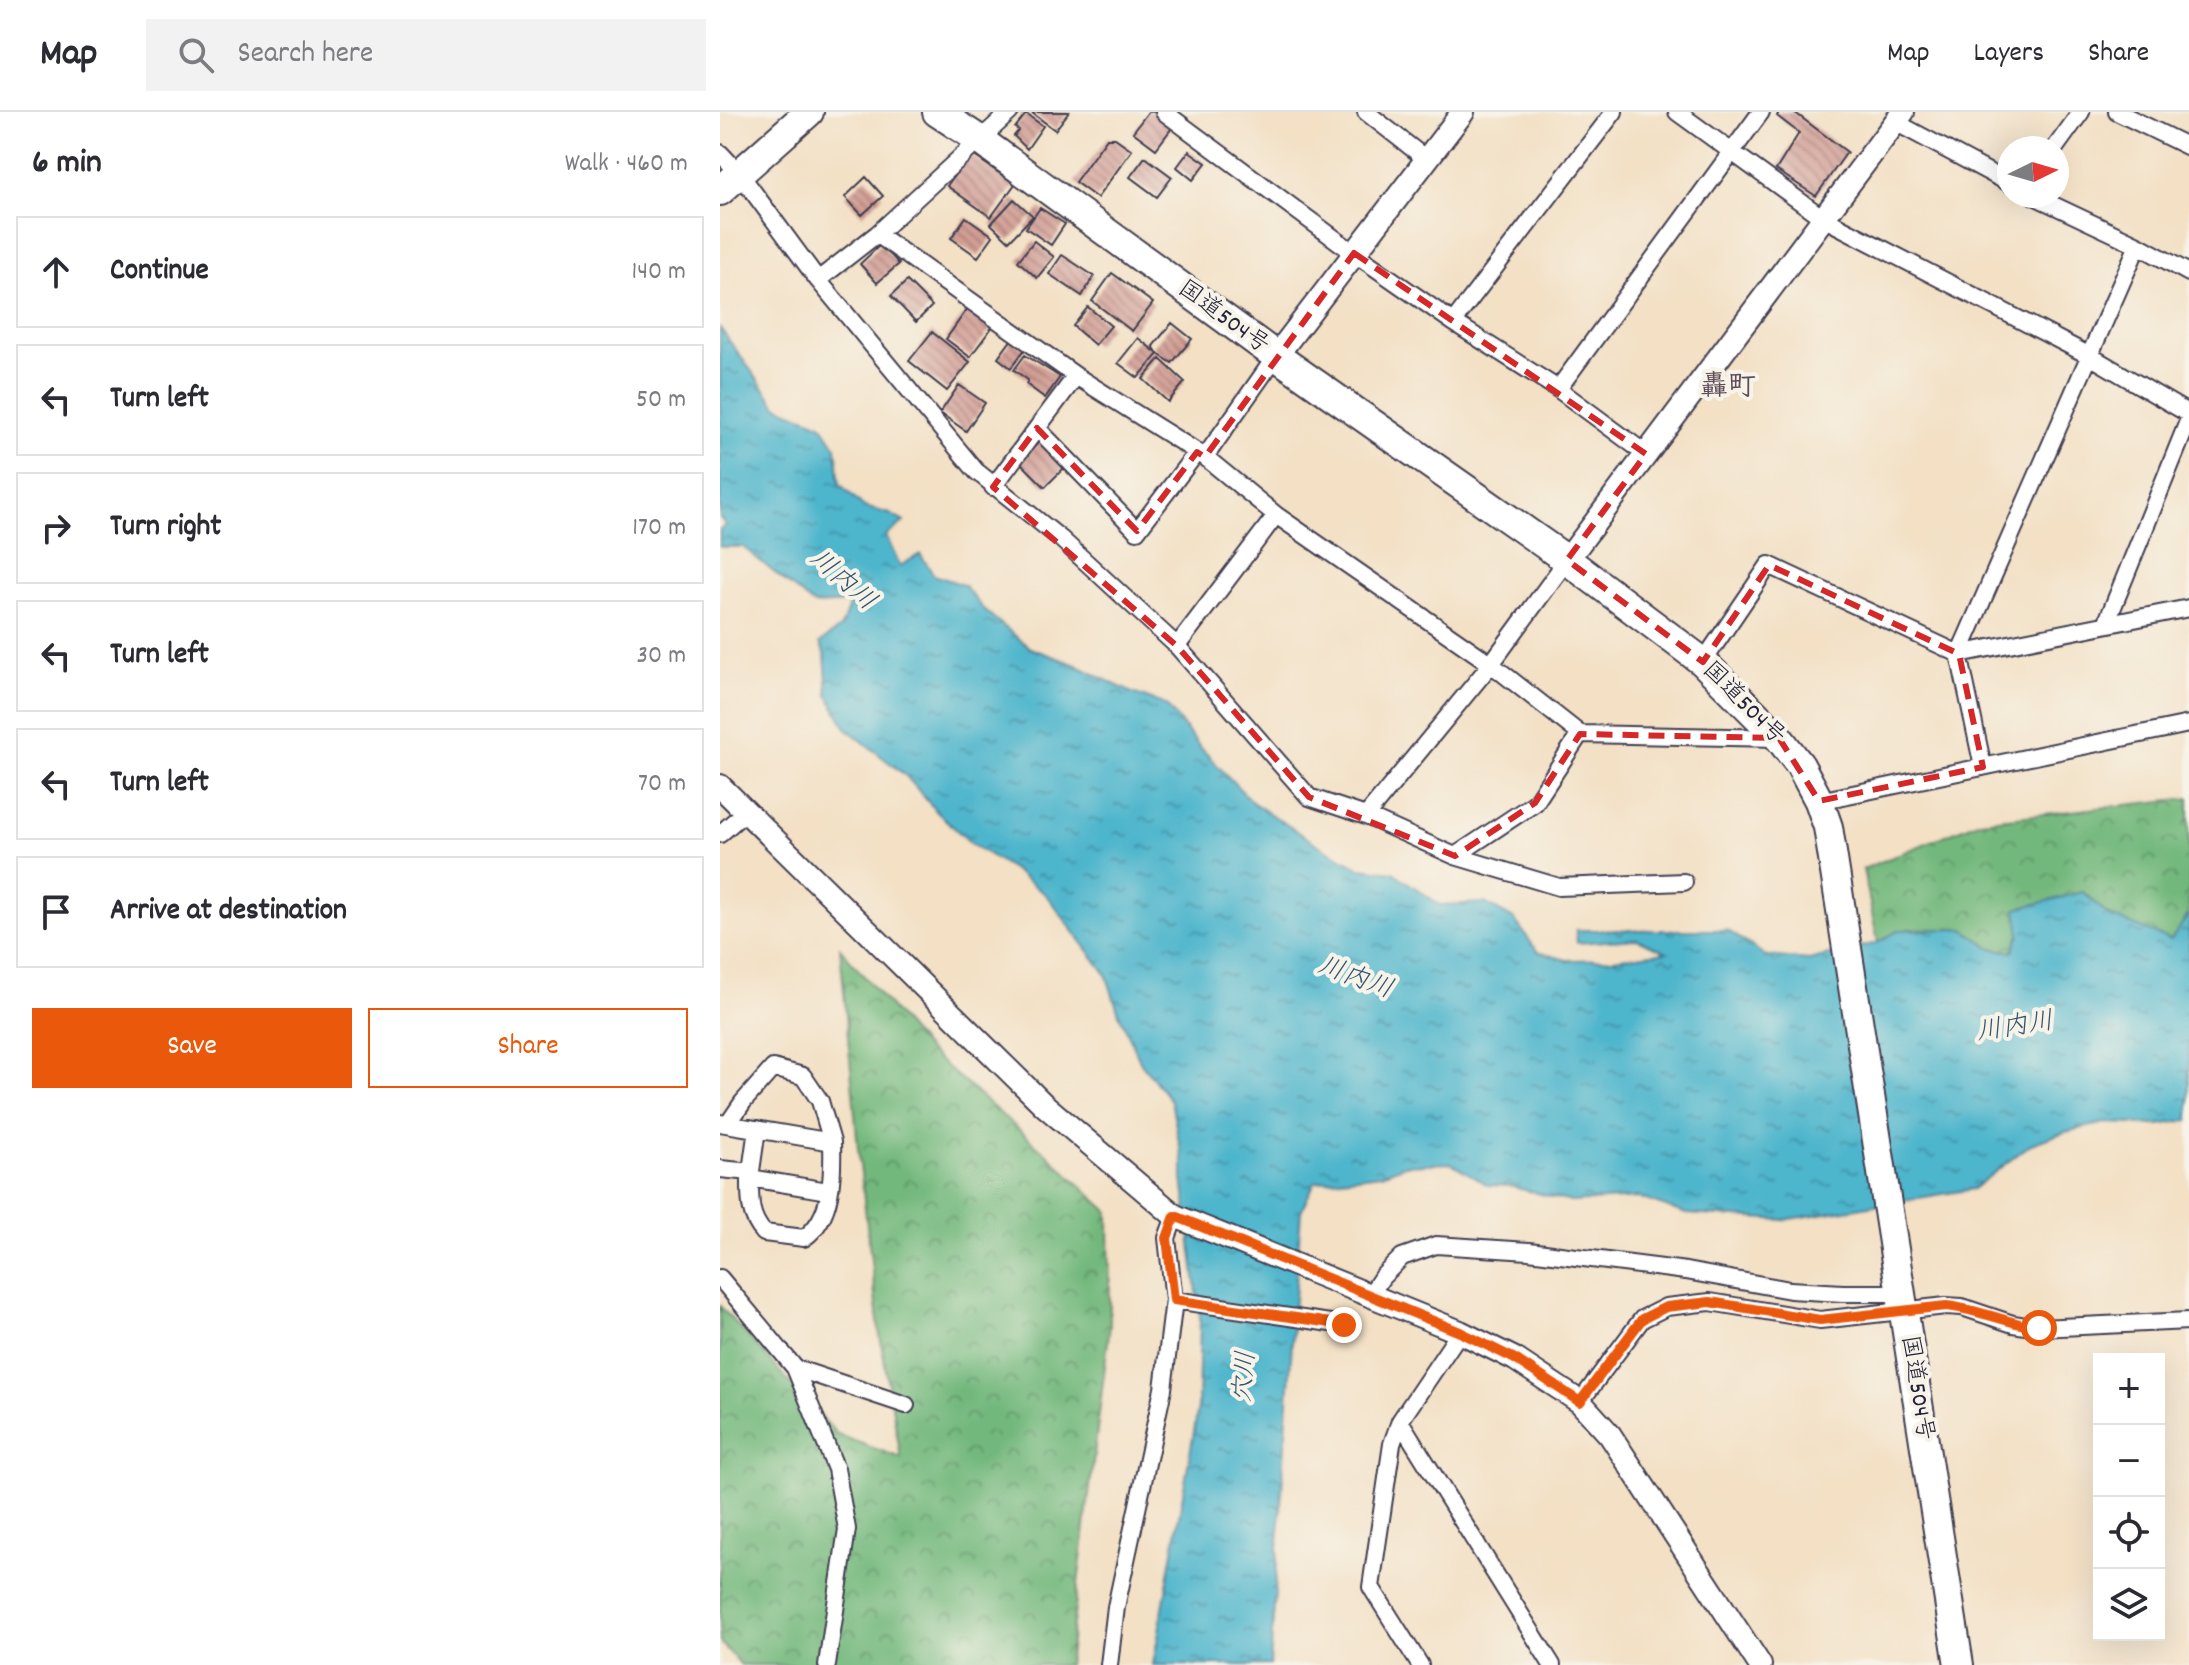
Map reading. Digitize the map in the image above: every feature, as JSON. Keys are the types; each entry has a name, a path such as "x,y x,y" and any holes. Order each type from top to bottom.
{"highway":[{"path":"729,183 809,112"},
{"name":"国道504号","path":"937,112 1567,560 1703,662 1779,738 1800,765 1819,801 1828,827 1959,1665"}],"street":[{"path":"818,280 877,234 1010,112"},
{"path":"1164,112 1354,253 1453,322 1558,389 1646,454"},
{"path":"1366,112 1426,159"},
{"path":"1037,428 1137,531 1201,455 1463,112"},
{"path":"1453,322 1614,112"},
{"path":"1677,112 1823,218 2090,356 2189,416 2106,624"},
{"path":"1558,389 1761,112"},
{"path":"2064,136 2081,112"},
{"path":"2117,112 2189,147"},
{"path":"1366,816 1491,664 1899,117 1997,176"},
{"path":"720,153 729,183 818,280 976,471 1061,539 1177,646 1309,797 1366,816 1455,856 1559,887 1684,882"},
{"path":"2059,208 2189,273"},
{"path":"877,234 1076,376 1201,455 1276,515 1491,664 1580,734 1779,738"},
{"path":"1983,767 1959,654 2138,245"},
{"path":"993,487 1076,376"},
{"path":"1177,646 1276,515"},
{"path":"1703,662 1769,565 1959,654 2189,608"},
{"path":"1819,801 2189,724"},
{"path":"1455,856 1535,803 1580,734"},
{"path":"720,786 1043,1104 1175,1216 1460,1332 1515,1359 1580,1402 1610,1435 1760,1665"},
{"path":"720,834 746,811"},
{"path":"724,1123 773,1068 803,1076 820,1101 832,1142 832,1167 824,1217 817,1229 804,1238 764,1233 757,1224 750,1207 750,1175 757,1129"},
{"path":"724,1123 832,1142"},
{"path":"720,1169 828,1191"},
{"path":"1109,1665 1116,1607 1181,1301 1167,1238 1175,1216"},
{"path":"1370,1295 1382,1277 1402,1257 1436,1245 1529,1251 1686,1271 1790,1290 1843,1293 1900,1291 2013,1324 2039,1328 2189,1321"},
{"path":"720,1278 795,1368 836,1469 847,1529 827,1665"},
{"path":"1580,1402 1642,1319 1666,1307 1710,1302 1820,1320 1900,1291"},
{"path":"1181,1301 1344,1325"},
{"path":"1420,1665 1371,1587 1392,1444 1400,1421 1460,1332"},
{"path":"795,1368 906,1405"},
{"path":"1400,1421 1552,1665"}],"highlighted area":[{"path":"1354,253 1646,454 1567,560 1703,662 1769,565 1959,654 1983,767 1819,801 1779,738 1580,734 1535,803 1455,856 1309,797 1177,646 993,487 1037,428 1137,531 1197,452 1205,457"}],"green space":[{"path":"2189,798 2189,914 2171,941 2108,915 2083,892 2053,902 2020,935 2013,952 1990,948 1964,929 1899,930 1878,943 1863,869 1980,821"},
{"path":"840,948 926,1049 1109,1212 1110,1325 1068,1665 741,1665 720,1642 720,1306 838,1435 901,1458 879,1330 858,1148"}],"water":[{"path":"720,328 777,406 821,424 836,447 840,484 864,507 890,514 904,522 886,536 900,566 920,554 934,575 964,585 984,610 1030,648 1166,705 1200,747 1252,802 1323,848 1360,868 1393,872 1440,905 1485,903 1514,919 1538,952 1567,960 1613,959 1667,952 1637,939 1577,943 1576,930 1727,930 1766,956 1809,960 1877,943 1899,930 1964,929 1990,948 2013,952 2020,935 2016,909 2083,892 2108,915 2171,940 2189,914 2189,1120 2159,1125 2105,1123 2065,1132 2031,1144 1973,1189 1784,1220 1686,1214 1640,1198 1571,1202 1509,1186 1488,1185 1451,1163 1405,1165 1382,1174 1315,1182 1301,1211 1270,1665 1153,1665 1198,1408 1200,1317 1183,1162 1171,1101 1141,1063 1119,1014 1106,974 1046,895 973,845 937,812 906,776 846,728 828,695 825,655 820,643 841,627 850,603 814,605 743,547 720,547 720,529 726,526 720,518"}],"building":[{"path":"1031,112 1069,112 1055,130"},
{"path":"1148,112 1157,112 1174,125 1156,149 1133,132"},
{"path":"1779,112 1794,112 1847,152 1816,196 1776,170 1799,133 1777,116"},
{"path":"1026,114 1043,126 1027,149 1014,136 1019,130 1015,128"},
{"path":"1107,138 1115,138 1132,150 1097,198 1075,182"},
{"path":"1189,151 1206,163 1193,180 1177,167"},
{"path":"970,153 1015,184 991,217 947,186"},
{"path":"1145,157 1172,177 1157,197 1130,177"},
{"path":"866,177 883,196 862,215 845,197"},
{"path":"1014,199 1033,216 1009,241 991,224"},
{"path":"1040,208 1065,224 1051,245 1026,228"},
{"path":"966,217 993,236 978,257 951,238"},
{"path":"1034,241 1054,257 1037,278 1018,261"},
{"path":"881,244 899,264 877,283 860,264"},
{"path":"1062,255 1094,276 1082,296 1049,274"},
{"path":"1112,273 1153,303 1132,331 1092,301"},
{"path":"907,281 932,306 916,322 891,296"},
{"path":"1088,307 1111,326 1095,345 1073,326"},
{"path":"968,308 993,326 970,357 946,339"},
{"path":"1172,323 1192,339 1172,363 1158,354 1153,346"},
{"path":"932,332 970,362 947,391 909,361"},
{"path":"1138,338 1158,354 1138,378 1118,363"},
{"path":"1012,339 1025,349 1011,368 998,358"},
{"path":"1025,355 1060,377 1045,398 1014,370"},
{"path":"1160,359 1185,382 1168,402 1143,379"},
{"path":"959,385 985,403 966,431 940,413"},
{"path":"1039,442 1065,467 1045,487 1020,462"}],"district":[{"name":"轟町","path":"1728,389"}],"route":[{"path":"1344,1325 1174,1300 1167,1238 1175,1216 1460,1332 1515,1359 1580,1402 1642,1319 1666,1307 1710,1302 1820,1320 1946,1306 1962,1307 2013,1324 2039,1328"}],"water label":[{"name":"川内川","path":"842,581"},
{"name":"川内川","path":"1355,979"},
{"name":"川内川","path":"2015,1028"},
{"name":"穴川","path":"1246,1377"}]}
